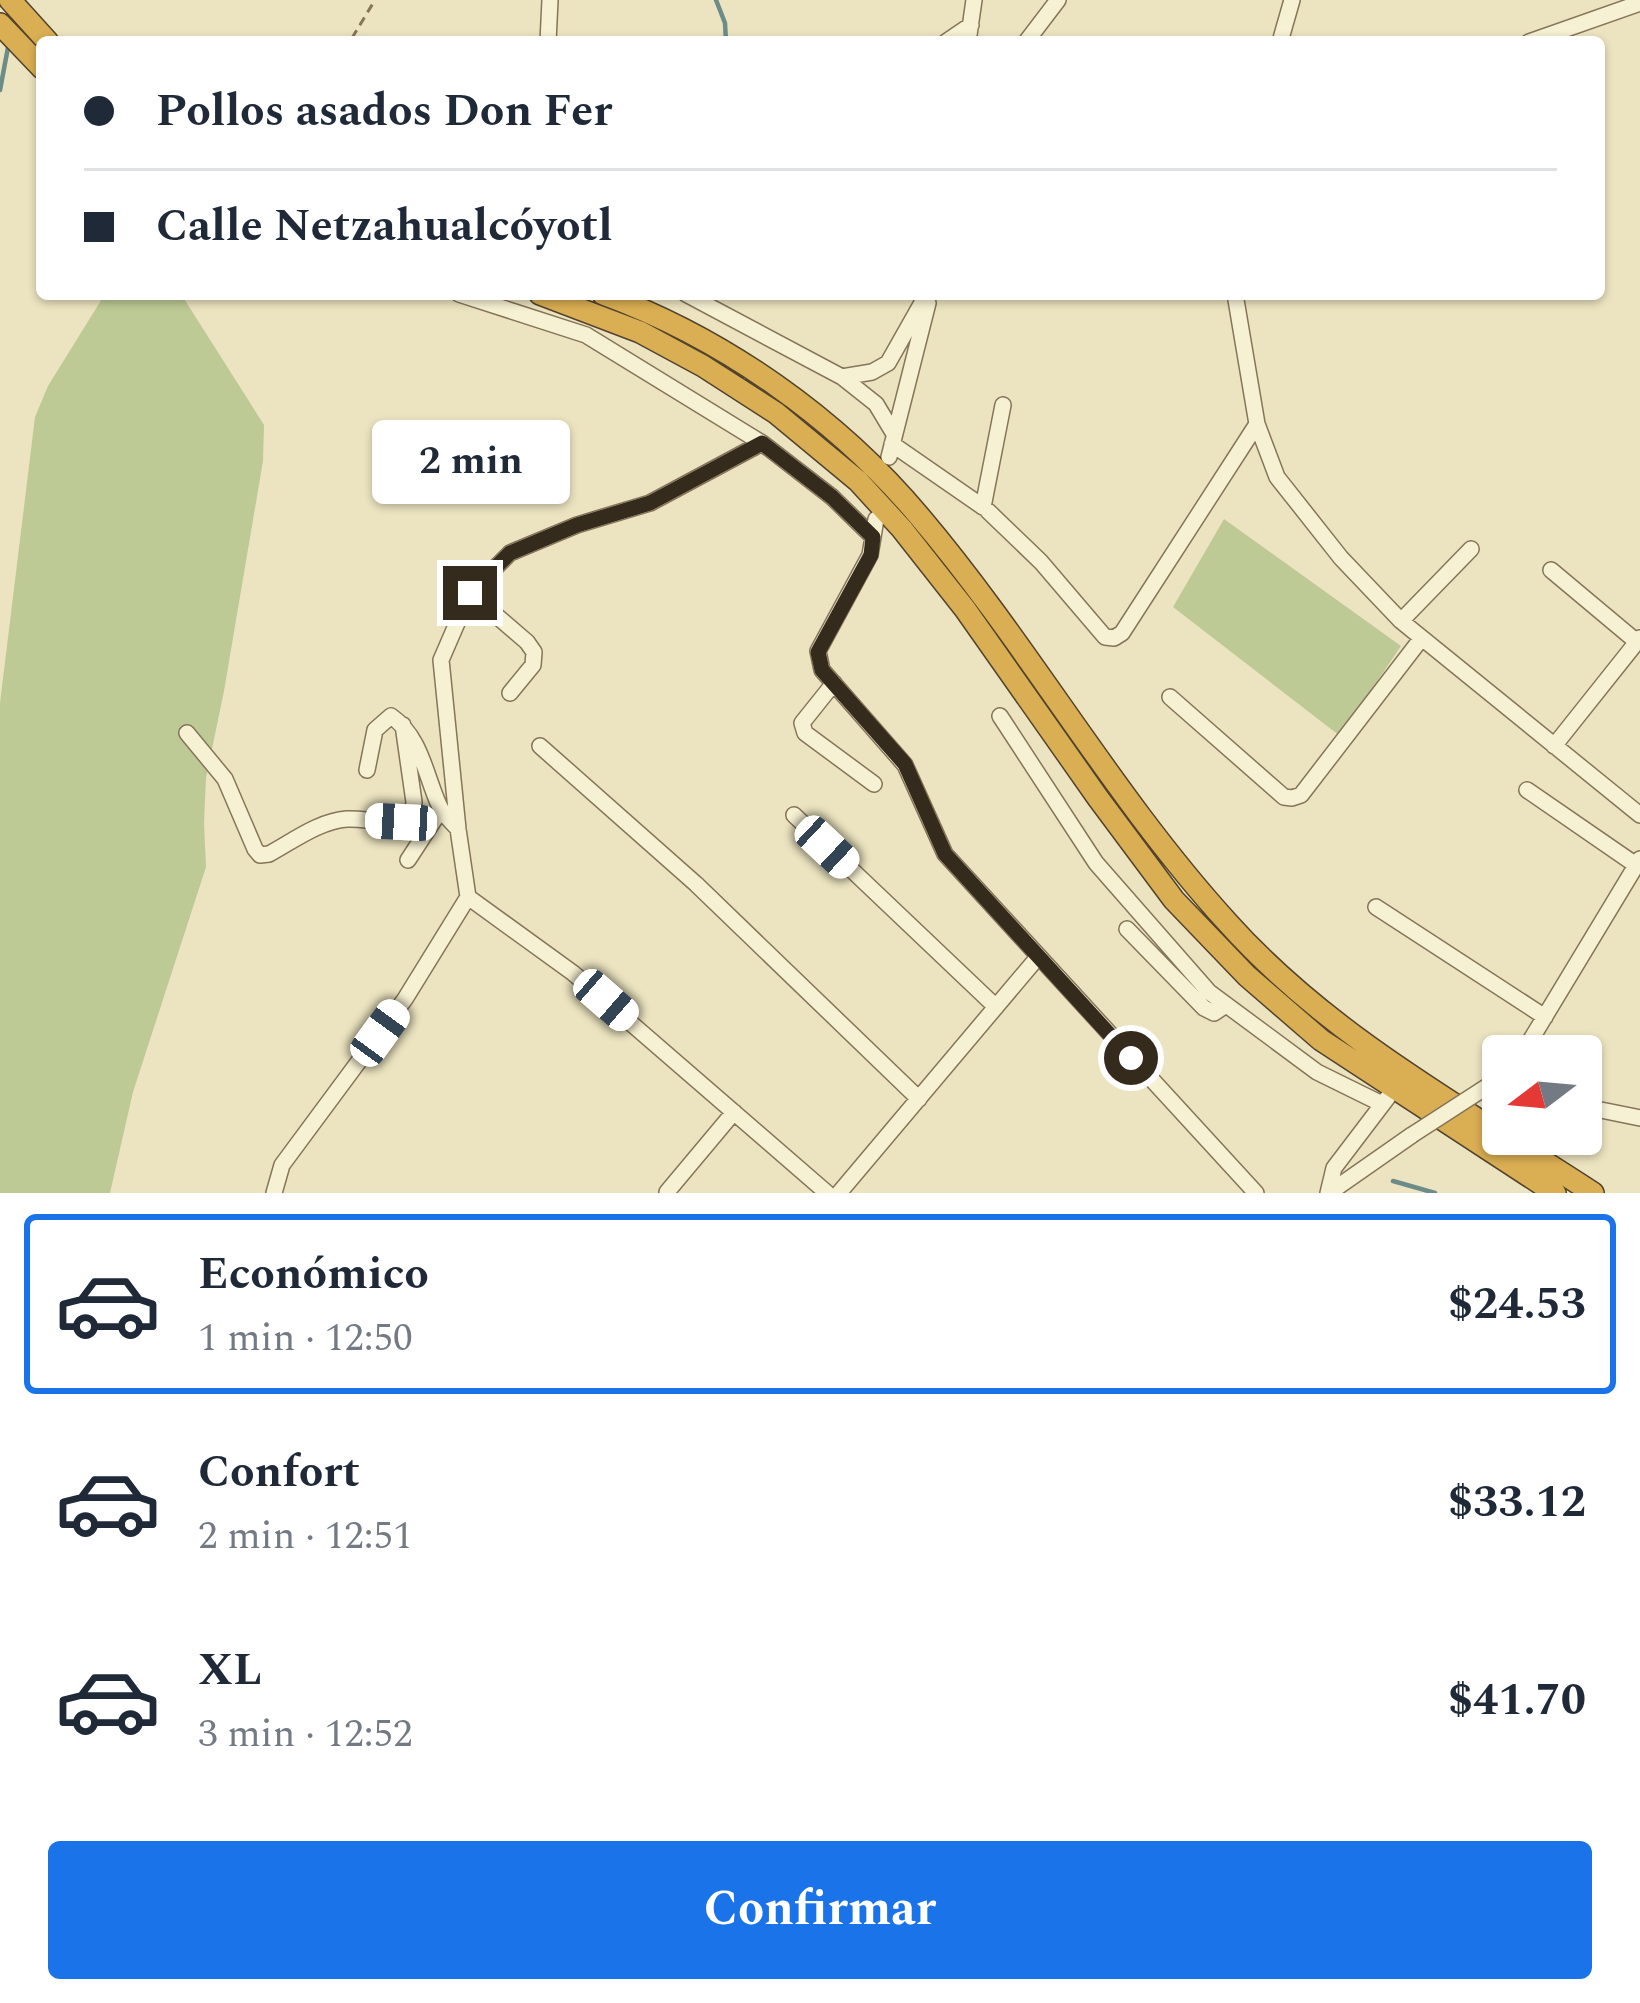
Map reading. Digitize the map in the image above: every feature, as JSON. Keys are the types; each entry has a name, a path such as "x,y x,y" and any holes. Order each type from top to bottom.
{"highway":[{"path":"10,0 43,36"},
{"path":"0,24 36,62"},
{"path":"557,300 640,332 703,366 776,413 858,481 965,609 1174,900 1247,976 1388,1097 1555,1193"},
{"path":"647,301 794,398 872,465 920,516 1169,856 1231,927 1287,981 1367,1045 1594,1193"}],"street":[{"path":"548,36 550,0"},
{"path":"969,33 974,0"},
{"path":"1031,36 1058,0"},
{"path":"1282,36 1292,0"},
{"path":"1545,36 1633,3"},
{"path":"478,300 586,335 762,443 832,497 873,537"},
{"path":"697,300 842,377 876,404 891,445 983,507 1003,406"},
{"path":"842,377 872,372 888,363 925,300"},
{"path":"891,445 927,300"},
{"path":"1236,300 1257,424 1277,477 1341,558 1420,639 1640,814"},
{"path":"988,511 1041,562 1105,637 1114,638 1123,633 1257,424"},
{"path":"274,1193 282,1165 405,999 469,897 441,660 470,593 510,553 577,525 650,503 762,443"},
{"path":"876,519 871,555 818,652 822,670 905,764 945,854 1256,1193"},
{"path":"1401,621 1471,549"},
{"path":"1551,570 1638,640 1554,746"},
{"path":"470,593 534,652 533,664 510,693"},
{"path":"1170,697 1284,797 1292,798 1301,794 1420,639"},
{"path":"834,683 802,724 805,733 874,784"},
{"path":"367,770 375,730 391,716 403,724 424,760 440,811 458,829"},
{"path":"1000,716 1096,863 1209,992 1317,1072 1388,1097 1334,1168 1328,1193"},
{"path":"187,733 225,779 260,855 326,823 346,819 401,822 412,815 403,724"},
{"path":"540,746 696,884 919,1099"},
{"path":"1527,790 1638,862 1534,1035"},
{"path":"408,860 440,811"},
{"path":"794,815 996,1007"},
{"path":"1625,884 1640,895"},
{"path":"469,897 573,973 826,1193"},
{"path":"1376,907 1545,1017"},
{"path":"1127,928 1204,1008 1214,1013 1226,1005"},
{"path":"839,1193 1038,957"},
{"path":"1328,1193 1482,1090"},
{"path":"1602,1110 1640,1118"},
{"path":"667,1192 734,1112"}],"path":[{"path":"353,36 375,0"}],"green space":[{"path":"101,300 185,300 264,425 263,461 206,778 206,867 133,1092 110,1193 0,1193 0,703 35,417 48,386"},
{"path":"1224,519 1401,646 1340,736 1173,607"}],"waterway":[{"path":"716,0 726,36"},
{"path":"0,90 9,42"},
{"path":"1393,1181 1435,1193"}],"route":[{"path":"470,593 510,553 577,525 650,503 762,443 832,497 873,537 871,555 818,652 822,670 905,764 945,854 1131,1058"}]}
